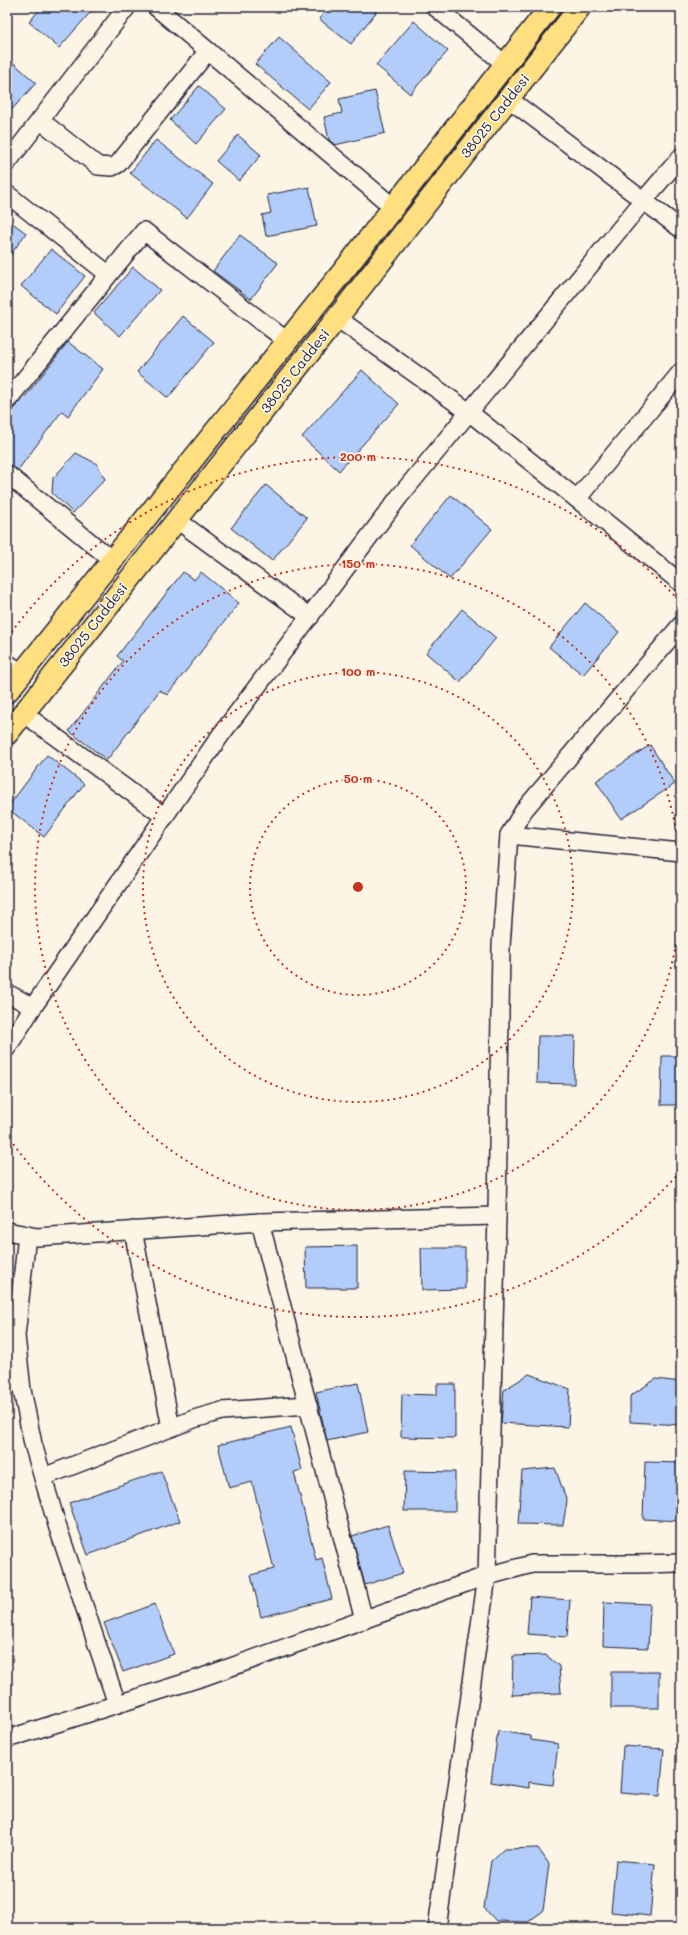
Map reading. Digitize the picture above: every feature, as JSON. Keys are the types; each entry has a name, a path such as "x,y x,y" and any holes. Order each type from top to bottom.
{"main road":[{"name":"38025 Caddesi","path":"7,692 14,668 112,560 287,341 550,7"},
{"name":"38025 Caddesi","path":"7,734 337,318 580,7"}],"street":[{"path":"7,163 127,7"},
{"path":"156,7 393,207"},
{"path":"435,7 505,64"},
{"path":"40,120 98,166 112,167 118,164 208,51"},
{"path":"508,99 681,229"},
{"path":"7,1048 33,1007 220,736 399,497 643,200 681,157"},
{"path":"7,194 108,274"},
{"path":"7,401 144,231 287,341"},
{"path":"337,318 469,412 681,583"},
{"path":"577,499 681,372"},
{"path":"7,474 112,560"},
{"path":"177,520 310,617"},
{"path":"438,1928 487,1576 497,1216 501,946 510,835 524,810 681,625"},
{"path":"23,714 165,817"},
{"path":"510,835 681,852"},
{"path":"7,993 33,1007"},
{"path":"7,1231 37,1237 260,1222 497,1216"},
{"path":"260,1222 364,1620"},
{"path":"133,1230 171,1428"},
{"path":"27,1235 16,1336 22,1390 33,1444 57,1525 117,1704"},
{"path":"43,1477 194,1419 222,1411 308,1405"},
{"path":"7,1739 203,1677 487,1576 532,1564 681,1563"}],"building":[{"path":"42,7 95,7 59,48 29,22"},
{"path":"328,7 380,7 351,44 319,19"},
{"path":"414,21 448,51 410,94 376,65"},
{"path":"279,37 331,82 308,109 255,64"},
{"path":"7,57 36,83 7,115"},
{"path":"199,86 226,109 196,144 170,120"},
{"path":"375,91 385,133 335,145 329,140 324,117 342,113 339,99"},
{"path":"238,135 261,155 239,181 216,161"},
{"path":"156,140 213,184 187,218 130,173"},
{"path":"309,187 317,226 266,236 262,215 271,213 267,195"},
{"path":"7,219 26,233 7,260"},
{"path":"240,235 278,263 251,299 213,271"},
{"path":"51,249 85,276 56,314 21,286"},
{"path":"133,267 160,290 120,336 94,313"},
{"path":"183,316 214,342 168,398 137,372"},
{"path":"68,342 103,369 68,416 62,411 18,470 7,464 7,417 19,402 20,403"},
{"path":"362,370 399,404 339,471 302,437"},
{"path":"76,453 97,464 105,479 73,513 52,493 53,478"},
{"path":"266,485 307,518 272,561 231,528"},
{"path":"451,495 492,529 450,579 410,545"},
{"path":"183,572 194,580 201,572 239,603 167,695 160,690 107,760 69,731 123,661 117,656"},
{"path":"585,603 619,632 583,675 549,647"},
{"path":"462,609 496,638 460,682 426,653"},
{"path":"650,745 675,784 621,819 596,781"},
{"path":"47,755 84,784 44,837 7,808"},
{"path":"538,1036 575,1036 574,1084 537,1083"},
{"path":"662,1056 681,1056 681,1105 661,1105"},
{"path":"357,1246 357,1288 306,1288 305,1247"},
{"path":"421,1248 465,1248 465,1289 422,1290"},
{"path":"529,1374 570,1389 568,1427 501,1423 504,1390"},
{"path":"656,1379 681,1382 681,1425 630,1422 630,1396"},
{"path":"358,1383 368,1432 327,1441 316,1392"},
{"path":"437,1384 455,1384 455,1438 401,1437 402,1394 437,1395"},
{"path":"291,1427 302,1470 294,1472 316,1560 322,1558 332,1599 261,1617 251,1575 274,1569 252,1482 229,1488 218,1445"},
{"path":"645,1462 681,1463 681,1521 643,1519"},
{"path":"555,1468 567,1501 563,1525 518,1524 522,1471"},
{"path":"161,1471 180,1521 88,1555 69,1503"},
{"path":"405,1471 455,1472 455,1511 404,1511"},
{"path":"388,1525 403,1573 365,1585 352,1536"},
{"path":"530,1597 570,1600 567,1637 527,1634"},
{"path":"604,1602 650,1604 648,1648 603,1646"},
{"path":"155,1604 174,1654 123,1672 104,1623"},
{"path":"546,1655 559,1666 561,1693 512,1695 513,1656"},
{"path":"611,1672 659,1672 659,1708 611,1708"},
{"path":"498,1731 531,1736 531,1740 558,1744 553,1785 529,1782 529,1788 491,1782"},
{"path":"623,1746 664,1749 660,1796 620,1793"},
{"path":"538,1848 549,1864 543,1911 528,1922 496,1921 484,1908 491,1861 504,1849"},
{"path":"616,1860 655,1864 650,1916 611,1912"}]}
